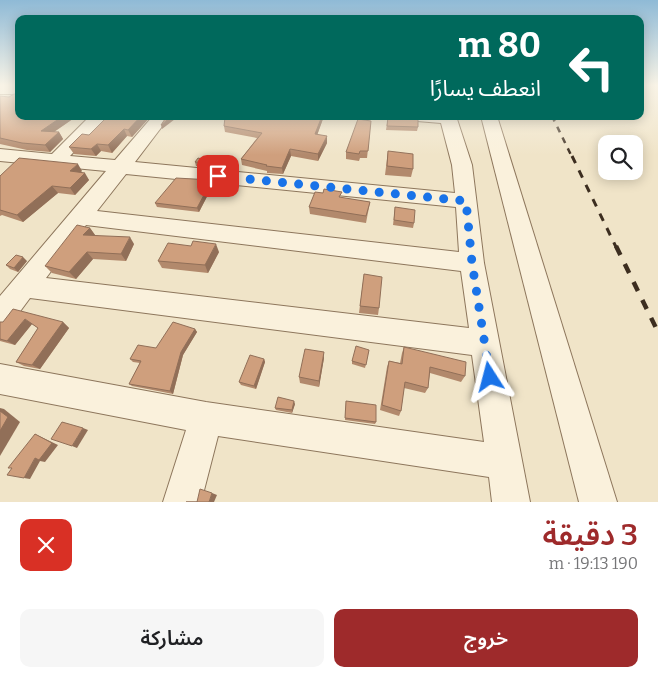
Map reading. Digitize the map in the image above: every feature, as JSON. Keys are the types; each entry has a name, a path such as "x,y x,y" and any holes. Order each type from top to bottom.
{"street":[{"path":"57,159 96,120"},
{"path":"0,316 14,289 82,217 159,120"},
{"path":"449,120 462,165 472,263 511,502"},
{"path":"490,120 598,502"},
{"path":"0,155 57,159 466,201"},
{"path":"82,217 472,263"},
{"path":"14,289 485,343"},
{"path":"0,379 206,418 504,462"},
{"path":"182,502 206,418"}],"building":[{"path":"0,108 15,108 15,120 57,120 41,131 59,132 45,145 22,143 0,138"},
{"path":"104,120 137,120 128,130 124,129 108,145 97,144 91,149 69,147 82,134 89,135"},
{"path":"225,120 320,120 315,134 327,136 318,154 290,149 282,168 241,159 262,133 224,126"},
{"path":"358,120 371,121 368,151 360,151 359,154 346,152"},
{"path":"388,120 418,120 418,127 387,126"},
{"path":"388,151 413,154 413,169 387,166"},
{"path":"19,158 78,164 70,171 85,173 70,188 52,186 17,215 0,210 0,176"},
{"path":"198,158 221,164 195,162"},
{"path":"176,178 212,180 197,208 155,203"},
{"path":"324,189 342,192 339,197 370,202 366,216 309,207 315,192 323,193"},
{"path":"395,207 415,210 414,223 394,220"},
{"path":"77,225 90,228 83,235 130,237 121,254 87,252 69,272 45,266"},
{"path":"193,241 216,244 205,265 158,261 168,243 191,246"},
{"path":"16,255 23,257 14,268 6,265"},
{"path":"364,274 382,277 379,308 360,306"},
{"path":"13,309 63,322 32,365 16,362 38,328 25,319 7,341 0,339 0,322 3,322"},
{"path":"173,322 195,329 181,352 170,391 129,384 141,361 130,359 138,345 156,348"},
{"path":"356,346 369,350 366,365 352,361"},
{"path":"404,347 466,362 465,376 430,367 428,388 405,382 401,411 382,405 389,361 402,364"},
{"path":"305,349 324,352 319,381 299,377"},
{"path":"250,355 264,359 254,386 239,382"},
{"path":"278,397 294,401 292,410 275,408"},
{"path":"346,401 376,405 376,422 345,418"},
{"path":"0,411 8,417 0,431"},
{"path":"62,422 83,428 72,446 51,439"},
{"path":"35,434 52,443 39,460 35,458 24,478 7,475 12,468 8,468"},
{"path":"200,489 212,493 209,502 197,502"}],"railway":[{"path":"554,120 572,157"},
{"path":"572,156 616,247"},
{"path":"616,246 658,332"}],"route":[{"path":"218,176 466,201 472,263 490,377"}]}
